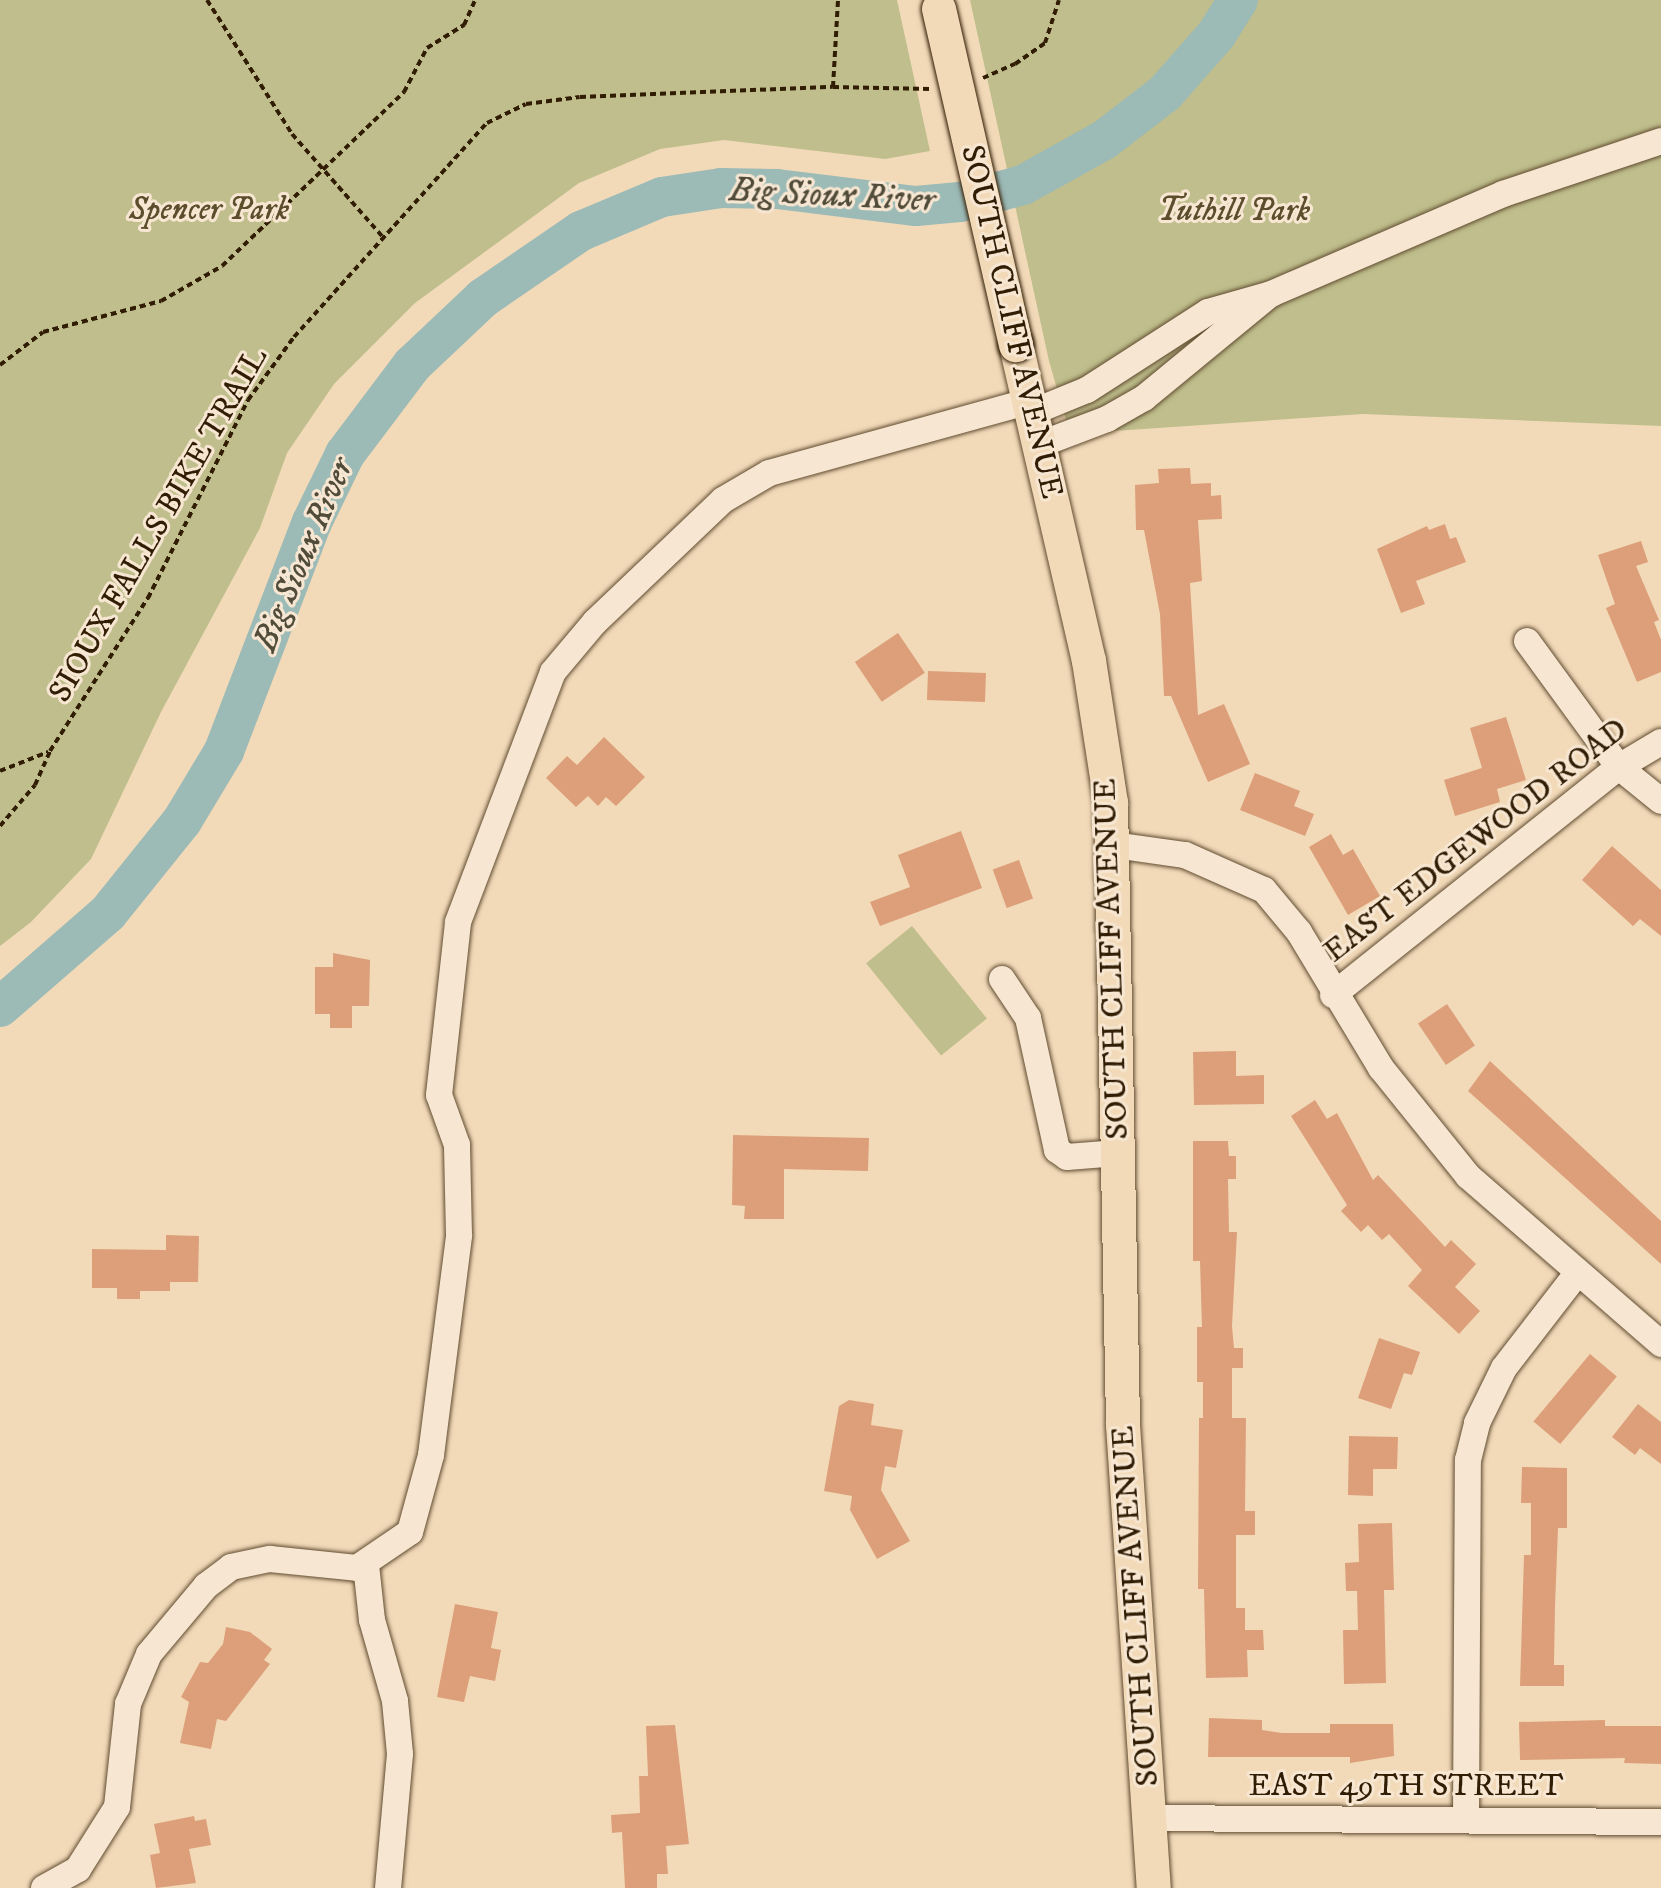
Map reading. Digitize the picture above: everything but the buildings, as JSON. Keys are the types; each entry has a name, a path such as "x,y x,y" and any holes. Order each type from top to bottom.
{"main road":[{"name":"SOUTH CLIFF AVENUE","path":"938,5 1035,419 1098,708 1114,845 1123,1425 1154,1888"}],"street":[{"path":"1035,419 1087,390 1208,312 1271,294 1503,194 1661,141"},
{"path":"44,1888 78,1869 117,1807 128,1704 149,1654 206,1586 231,1567 270,1559 349,1569 366,1565 410,1532 431,1455 459,1235 457,1145 439,1095 458,922 553,672 595,622 723,500 769,473 1035,419 1107,419 1144,398 1271,294"},
{"path":"1527,641 1619,767 1661,801"},
{"name":"EAST EDGEWOOD ROAD","path":"1333,995 1619,767 1661,742"},
{"path":"1114,845 1185,855 1264,890 1299,932 1333,995 1381,1068 1468,1176 1576,1275 1661,1344"},
{"path":"1002,979 1028,1018 1057,1150 1067,1157 1118,1153"},
{"path":"1466,1820 1468,1460 1477,1423 1504,1368 1576,1275"},
{"path":"366,1565 372,1620 395,1701 400,1754 388,1888"},
{"name":"EAST 49TH STREET","path":"1150,1818 1661,1822"}],"path":[{"path":"207,0 292,134 382,236"},
{"path":"0,365 43,332 141,309 202,281 404,92 427,48 464,25 475,0"},
{"name":"SIOUX FALLS BIKE TRAIL","path":"0,826 35,785 50,751 148,598 248,400 294,337 465,144 505,110 595,96 833,87 838,0"},
{"path":"0,771 50,751"}],"green space":[{"name":"Spencer Park","path":"0,0 897,0 930,151 885,159 724,140 660,149 579,183 415,303 334,384 287,453 260,528 161,712 91,859 31,922 0,946"},
{"name":"Tuthill Park","path":"970,0 1661,0 1661,426 1363,414 1070,434 1049,361"},
{"path":"912,926 987,1018 941,1056 866,963"}],"waterway":[{"name":"Big Sioux River","path":"0,1007 108,913 182,821 224,751 312,522 345,454 412,365 483,298 581,231 662,197 721,188 777,189 916,206 960,202 1023,185 1104,140 1165,93 1216,35 1238,0"}]}
